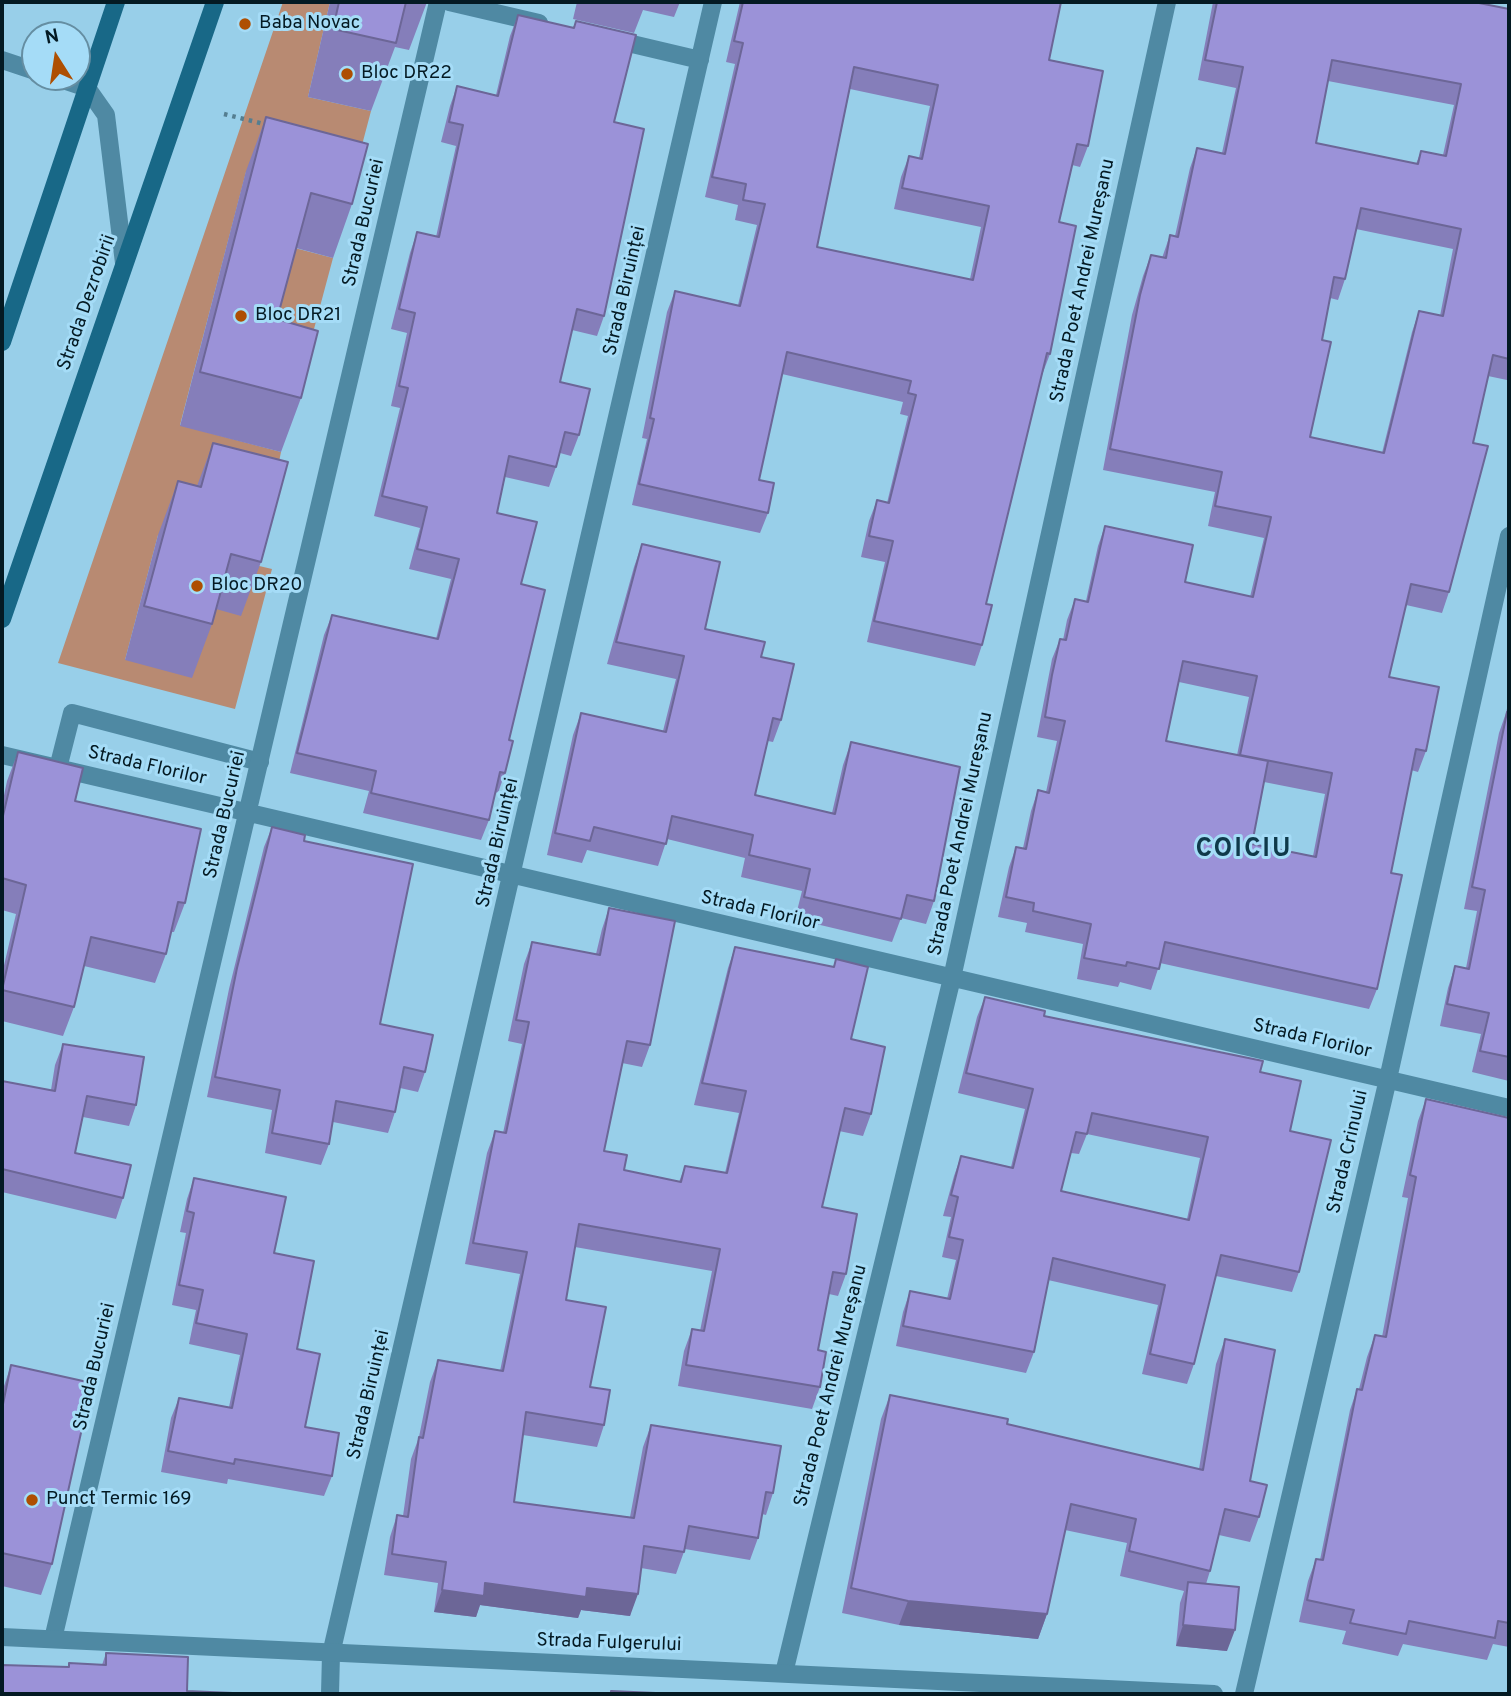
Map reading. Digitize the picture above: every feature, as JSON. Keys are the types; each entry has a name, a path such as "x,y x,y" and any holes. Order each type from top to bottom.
{"main road":[{"path":"91,76 116,2"},
{"name":"Strada Dezrobirii","path":"2,619 215,2"},
{"path":"2,342 86,91"}],"street":[{"name":"Strada Bucuriei","path":"53,1639 438,2"},
{"path":"449,2 554,26"},
{"name":"Strada Biruinței","path":"330,1694 331,1654 514,875 713,2"},
{"name":"Strada Poet Andrei Mureșanu","path":"784,1673 952,978 1167,2"},
{"path":"594,36 700,60"},
{"path":"2,60 21,66"},
{"path":"89,91 106,116 124,263"},
{"name":"Strada Crinului","path":"1244,1694 1388,1079 1509,536"},
{"path":"58,768 72,713 260,762"},
{"name":"Strada Florilor","path":"2,755 1509,1108"},
{"name":"Strada Fulgerului","path":"2,1637 1214,1694"}],"path":[{"path":"225,114 275,127"}],"shaded area":[{"path":"283,2 330,2 308,97 371,111 348,198 246,172 180,425 281,452 268,516 158,535 125,660 211,608 255,565 272,569 235,709 58,663"},
{"path":"291,247 333,258 299,385 258,373"}],"building":[{"path":"339,2 406,2 396,43 333,29"},
{"path":"743,2 1061,2 1049,60 1103,71 1088,146 1077,144 1059,222 1076,226 1050,354 1047,353 986,604 992,605 982,645 874,621 893,541 869,536 877,500 889,503 916,395 908,393 911,381 787,352 759,480 774,483 768,513 639,484 654,419 650,418 675,291 740,306 765,204 743,200 746,184 712,177 743,43 734,41","holes":["854,67 938,85 922,159 909,156 902,188 989,206 973,280 817,247"]},
{"path":"1217,2 1474,2 1509,9 1509,359 1493,355 1473,443 1488,446 1449,592 1411,584 1389,677 1439,687 1426,751 1416,749 1391,873 1402,875 1377,989 1165,942 1159,969 1127,962 1126,966 1084,958 1091,924 1033,911 1034,903 1006,897 1016,847 1026,849 1038,790 1049,793 1065,721 1045,717 1052,675 1060,639 1066,640 1075,599 1088,602 1105,526 1193,545 1185,582 1253,597 1271,517 1215,506 1222,472 1110,449 1140,295 1151,255 1166,258 1170,235 1178,237 1197,148 1225,154 1243,67 1205,60","holes":["1332,60 1461,84 1446,156 1421,151 1418,164 1316,143","1361,208 1461,229 1443,316 1419,311 1384,453 1310,437 1331,342 1322,340 1334,277 1345,279","1183,661 1257,676 1240,755 1332,773 1316,857 1252,844 1268,761 1166,741"]},
{"path":"518,15 574,28 576,21 636,35 614,122 644,129 604,316 577,309 560,382 590,389 579,435 565,432 556,467 509,456 497,513 537,522 521,584 545,590 509,740 513,741 505,773 500,772 489,820 371,793 376,771 297,753 332,615 438,639 459,559 417,549 427,507 382,496 408,388 399,386 415,313 399,309 417,232 439,237 463,125 449,122 457,86 498,96"},
{"path":"266,117 368,144 352,204 311,193 277,319 318,331 301,398 200,372"},
{"path":"213,443 288,462 261,562 231,554 212,624 144,606 178,481 201,487"},
{"path":"642,544 720,562 705,629 765,642 761,657 794,664 781,720 773,718 755,795 835,814 851,742 960,767 934,901 907,895 901,919 804,897 810,869 749,855 753,835 672,816 666,844 594,827 590,841 555,833 581,713 666,732 684,656 616,642"},
{"path":"1507,712 1509,1057 1480,1051 1489,1013 1447,1004 1455,966 1469,969 1485,890 1472,887"},
{"path":"18,752 83,768 75,801 201,829 185,903 178,902 166,954 91,937 74,1007 2,990 26,885 2,878 2,820"},
{"path":"272,827 305,835 304,841 413,864 380,1024 433,1035 425,1072 404,1067 395,1112 336,1101 329,1144 272,1133 280,1090 215,1077 237,968"},
{"path":"609,908 675,921 650,1045 627,1041 604,1151 627,1155 624,1170 681,1182 685,1166 727,1173 746,1091 702,1083 735,947 834,967 836,959 868,967 851,1039 885,1047 871,1114 845,1108 822,1207 857,1214 846,1274 833,1272 818,1350 826,1352 820,1387 686,1365 692,1329 704,1331 720,1249 579,1224 566,1300 606,1307 590,1387 610,1390 604,1425 526,1412 514,1502 634,1518 651,1425 781,1446 773,1493 766,1492 758,1538 689,1526 684,1552 644,1546 638,1594 587,1588 586,1597 485,1583 484,1596 442,1590 446,1562 392,1554 397,1515 408,1517 419,1437 423,1438 438,1360 503,1371 527,1252 473,1243 495,1131 506,1133 529,1022 516,1020 532,942 600,955"},
{"path":"985,997 1045,1011 1044,1016 1263,1061 1260,1072 1301,1081 1290,1131 1331,1140 1299,1272 1221,1255 1194,1364 1150,1354 1165,1285 1053,1258 1034,1352 903,1326 910,1291 950,1299 963,1240 949,1237 958,1197 951,1195 961,1156 1013,1168 1033,1089 966,1073","holes":["1092,1113 1208,1137 1189,1220 1061,1191 1076,1132 1087,1134"]},
{"path":"63,1044 144,1057 136,1105 87,1096 75,1153 131,1165 123,1198 2,1169 2,1081 55,1091"},
{"path":"1426,1099 1509,1118 1509,1623 1498,1621 1495,1638 1409,1621 1406,1634 1350,1623 1354,1610 1307,1600 1316,1559 1323,1560 1357,1389 1362,1390 1375,1335 1386,1337 1416,1177 1410,1175"},
{"path":"194,1178 286,1197 274,1253 314,1261 297,1349 320,1354 305,1427 339,1433 332,1476 235,1459 234,1464 168,1451 179,1398 232,1408 247,1334 196,1323 203,1290 179,1285 194,1213 187,1211"},
{"path":"1225,1339 1275,1350 1250,1481 1267,1485 1259,1517 1225,1509 1210,1571 1129,1551 1136,1519 1071,1504 1047,1614 908,1601 851,1588 890,1395 1008,1419 1007,1424 1203,1470"},
{"name":"Punct Termic 169","path":"11,1365 92,1383 52,1564 2,1553 2,1409"},
{"path":"1188,1582 1239,1587 1235,1630 1183,1625"},
{"path":"106,1653 188,1657 187,1691 256,1694 2,1694 2,1665 106,1665"},
{"path":"611,1691 678,1694 611,1694"}],"place":[{"name":"Baba Novac","path":"245,24"},
{"name":"Bloc DR22","path":"347,74"},
{"name":"Bloc DR21","path":"241,316"},
{"name":"Bloc DR20","path":"197,586"},
{"name":"Punct Termic 169","path":"32,1500"}],"district":[{"name":"COICIU","path":"1244,851"}]}
